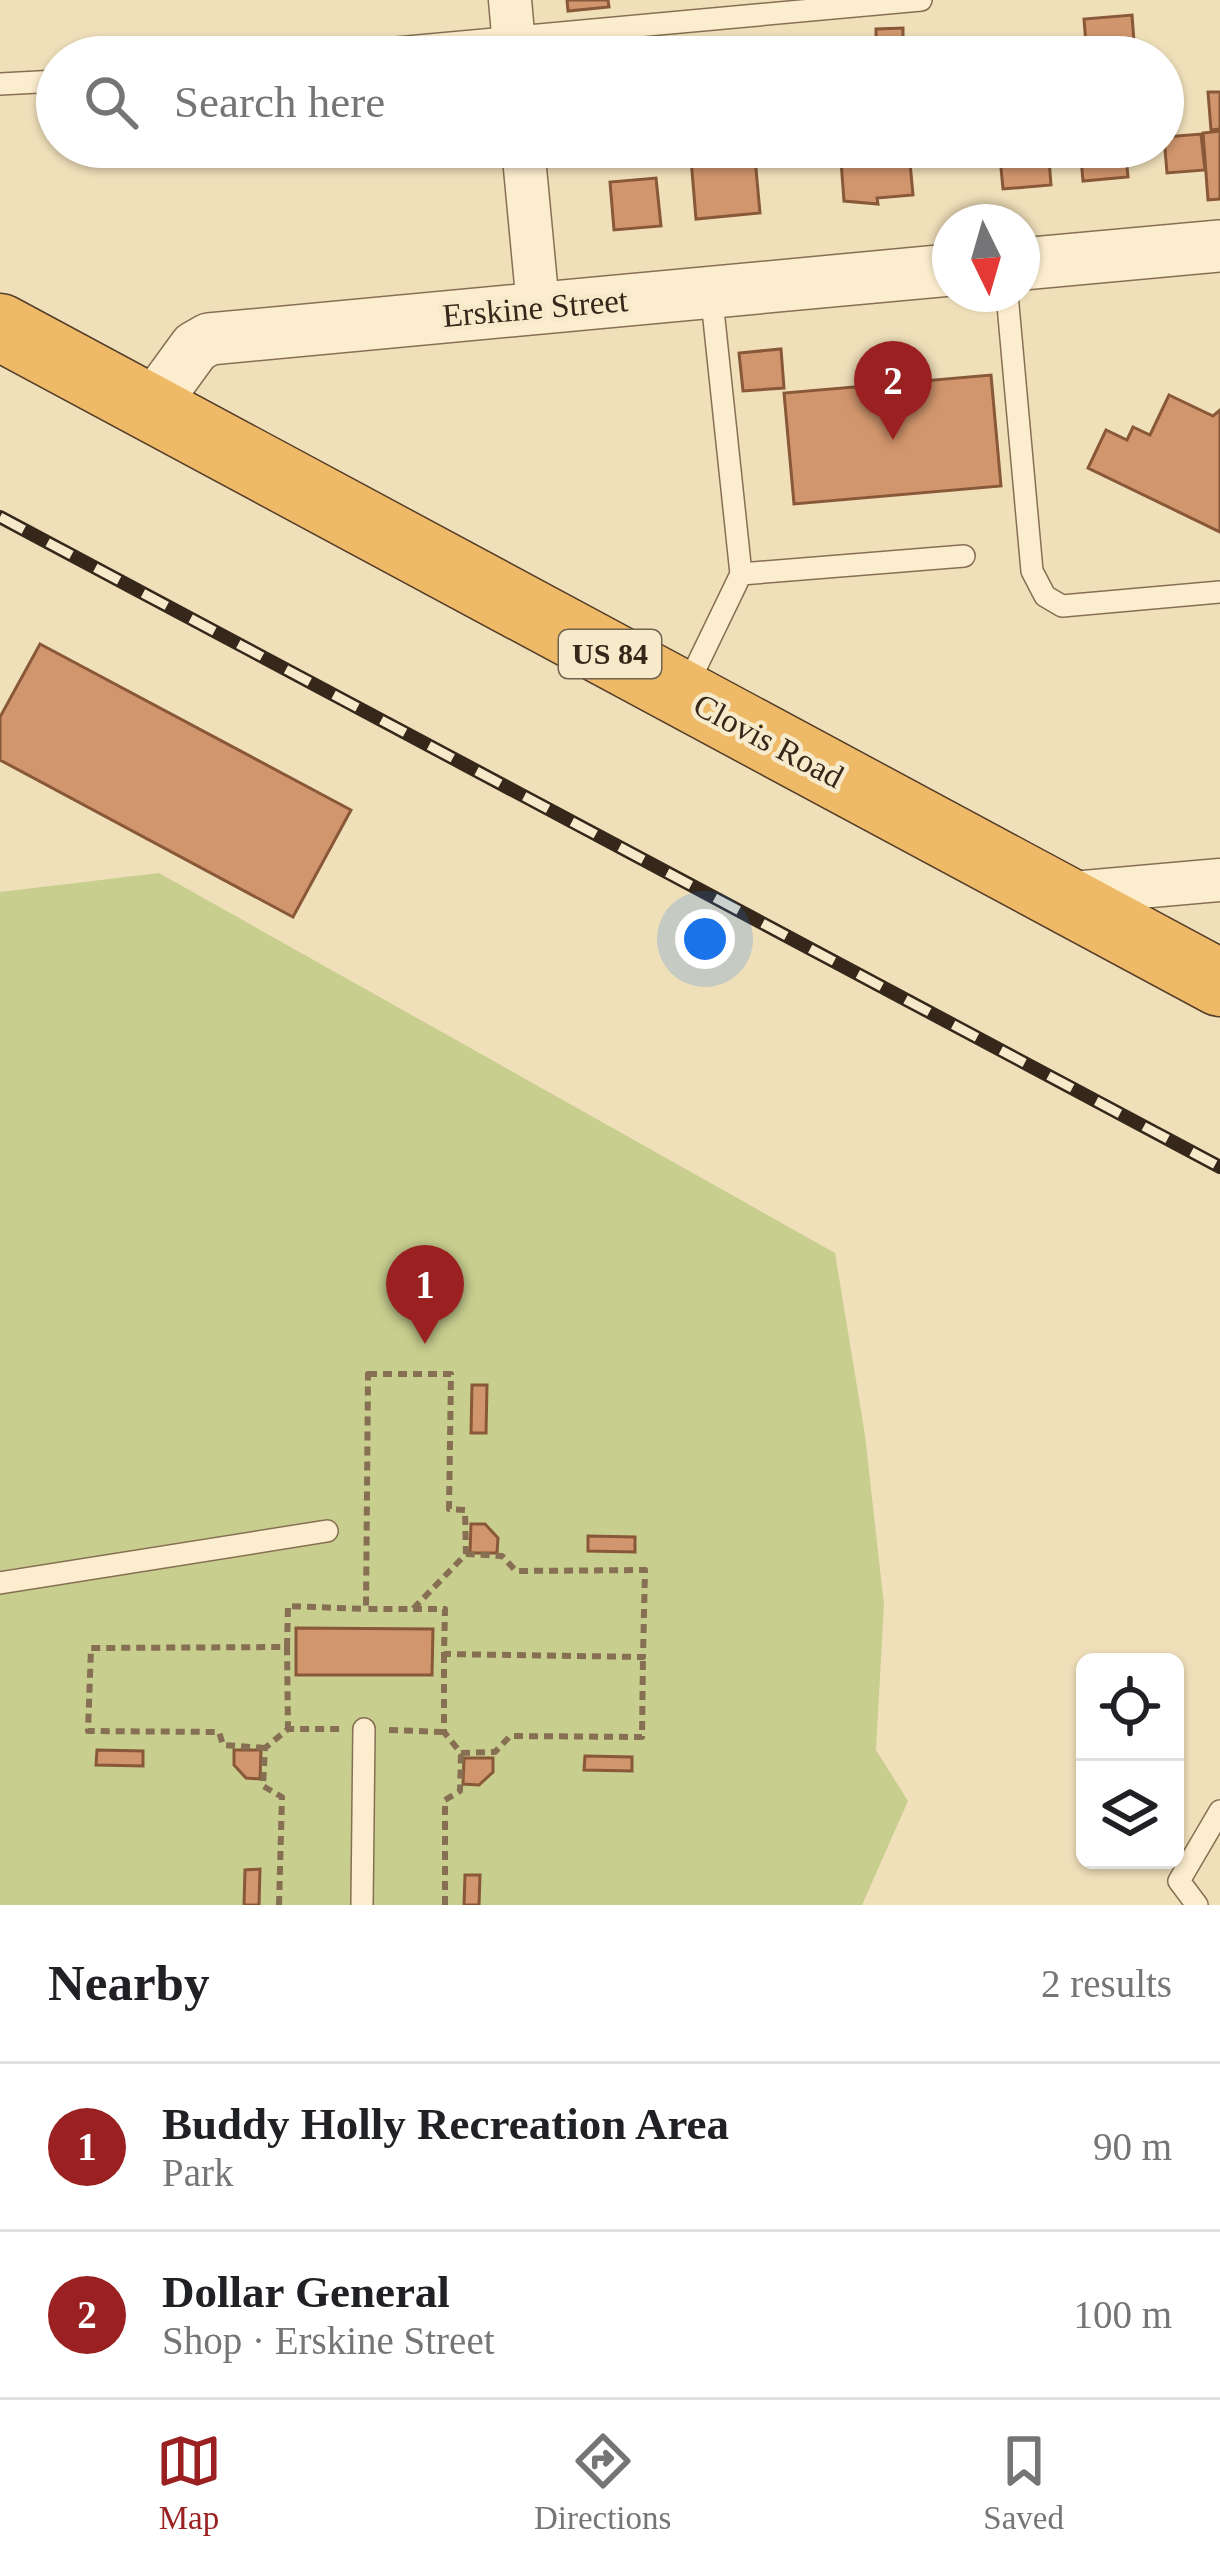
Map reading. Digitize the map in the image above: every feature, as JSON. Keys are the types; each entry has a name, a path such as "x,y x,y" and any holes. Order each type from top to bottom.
{"highway":[{"name":"Clovis Road","path":"0,327 1220,983"}],"street":[{"path":"525,168 538,307"},
{"path":"1040,261 1220,246"},
{"name":"Erskine Street","path":"152,406 195,347 209,339 932,272"},
{"path":"1054,895 1220,880"}],"lane":[{"path":"472,36 921,0"},
{"path":"0,84 36,82"},
{"path":"683,694 741,574 711,291"},
{"path":"1009,312 1032,572 1045,596 1062,606 1220,592"},
{"path":"741,574 964,556"},
{"path":"0,1583 327,1531"},
{"path":"362,1905 364,1729"},
{"path":"1197,1905 1179,1881 1220,1811"}],"path":[{"path":"366,1610 368,1374 451,1374 449,1509 465,1510 466,1554 412,1610"},
{"path":"460,1753 494,1752 510,1736 642,1737 645,1570 516,1571 502,1556 466,1554"},
{"path":"288,1730 287,1606 445,1610 444,1732 460,1753 460,1791 445,1800 445,1905"},
{"path":"287,1647 91,1648 88,1731 219,1732 224,1745 265,1748 288,1730 444,1732"},
{"path":"444,1654 643,1657"},
{"path":"265,1748 263,1786 282,1797 279,1905"}],"green space":[{"path":"159,873 835,1253 865,1435 884,1605 876,1750 908,1801 862,1905 0,1905 0,892"}],"building":[{"path":"567,0 608,0 609,7 568,11"},
{"path":"1132,15 1134,36 1085,36 1084,19"},
{"path":"903,28 903,36 876,36 876,29"},
{"path":"1208,92 1220,92 1220,129 1211,130"},
{"path":"1220,131 1220,199 1208,200 1203,133"},
{"path":"1201,134 1205,170 1167,173 1167,168 1184,168 1184,135"},
{"path":"692,168 756,168 760,213 696,219"},
{"path":"842,168 910,168 913,195 877,198 878,204 844,201"},
{"path":"1001,168 1050,168 1051,185 1003,189"},
{"path":"1082,168 1127,168 1128,177 1083,181"},
{"path":"656,178 661,226 614,230 610,182"},
{"path":"781,349 784,388 743,391 739,353"},
{"path":"991,375 1001,486 794,504 784,393"},
{"path":"1169,395 1213,416 1220,410 1220,532 1088,468 1106,430 1127,440 1133,427 1150,435"},
{"path":"40,644 351,810 293,917 0,760 0,717"},
{"path":"472,1385 487,1385 486,1433 471,1433"},
{"path":"471,1524 485,1524 498,1538 497,1553 470,1553"},
{"path":"588,1536 635,1537 635,1552 588,1551"},
{"path":"296,1628 433,1629 432,1675 296,1675"},
{"path":"97,1750 143,1751 143,1766 96,1765"},
{"path":"234,1750 261,1750 260,1779 246,1778 234,1765"},
{"path":"585,1756 632,1757 632,1771 584,1770"},
{"path":"464,1758 493,1758 493,1772 479,1785 463,1784"},
{"path":"260,1869 259,1905 244,1905 245,1870"},
{"path":"465,1875 480,1875 479,1905 464,1905"}],"railway":[{"path":"0,517 1220,1167"}],"place":[{"name":"Dollar General","path":"893,440"},
{"name":"Buddy Holly Recreation Area","path":"425,1344"}]}
